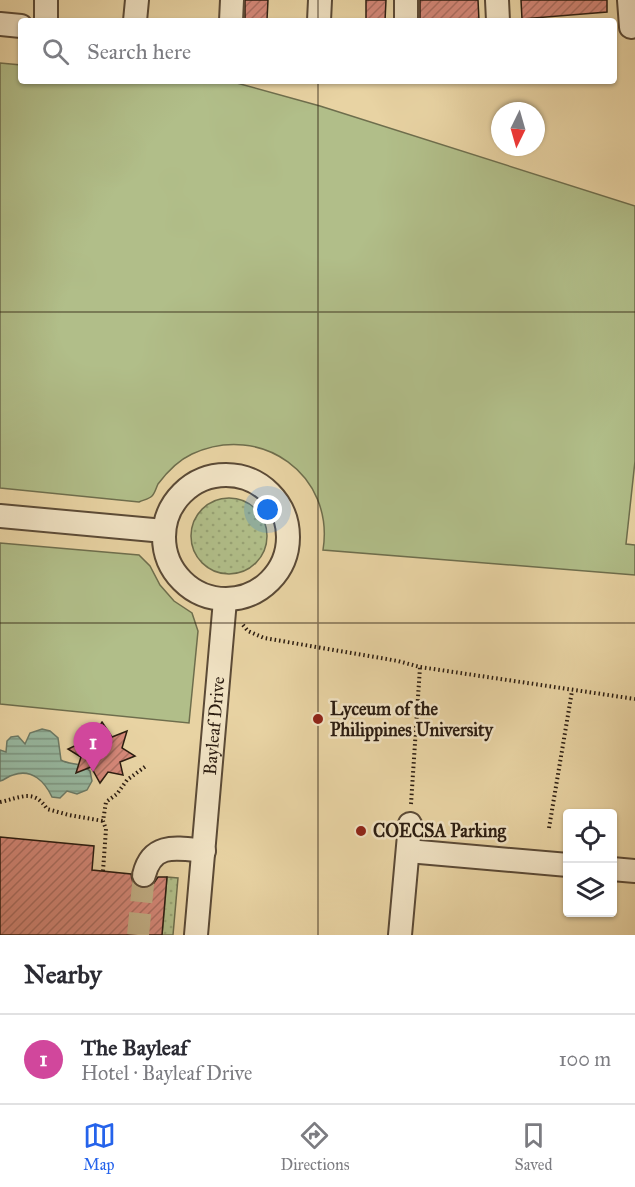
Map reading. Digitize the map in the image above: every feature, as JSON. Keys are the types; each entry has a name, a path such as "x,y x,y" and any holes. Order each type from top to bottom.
{"street":[{"path":"46,0 46,18"},
{"path":"135,18 137,0"},
{"path":"231,18 232,0"},
{"path":"319,18 320,0"},
{"path":"406,0 406,18"},
{"path":"497,0 498,18"},
{"path":"627,28 629,0"},
{"path":"0,24 18,26"},
{"path":"231,475 249,480 273,496 283,513 288,531 287,550 281,568 269,583 244,597 225,600 204,596 179,578 165,551 164,531 169,512 179,496 194,484 212,477 231,475"},
{"path":"0,516 164,531"},
{"name":"Bayleaf Drive","path":"196,935 225,600"},
{"path":"400,935 410,824"},
{"path":"144,875 147,862 153,855 175,848 204,851"},
{"path":"408,851 563,865"},
{"path":"617,869 635,871"}],"path":[{"path":"225,600 248,631 264,638 398,661 420,667 635,699"},
{"path":"410,824 420,667"},
{"path":"549,828 572,691"},
{"path":"103,872 106,829 103,821 106,801 117,794 126,780 146,766"},
{"path":"0,802 32,795 41,799 47,809 103,821"}],"shaded area":[{"path":"0,63 18,65 18,84 240,84 320,106 635,206 635,461 626,544 635,545 635,575 323,550 324,523 317,499 305,478 288,462 267,451 243,445 218,446 192,454 165,475 152,496 139,502 0,488"},
{"path":"222,498 236,498 250,504 261,515 267,529 264,551 256,563 236,574 222,574 208,568 197,557 191,543 191,529 197,515 208,504"},
{"path":"0,543 139,555 150,566 160,585 174,601 192,613 198,631 189,723 0,704"},
{"path":"42,729 50,731 58,738 61,760 83,766 90,771 92,781 87,790 77,794 67,791 60,798 52,797 42,782 26,773 0,781 0,750 6,752 7,741 11,737 18,736 25,744 30,733"},
{"path":"167,877 178,878 173,935 162,935"}],"building":[{"path":"245,0 268,0 267,18 245,18"},
{"path":"366,0 386,0 385,18 366,18"},
{"path":"420,0 478,0 479,18 420,18"},
{"path":"521,0 607,0 607,12 522,18"},
{"path":"102,722 112,737 127,731 122,748 135,756 120,762 123,775 108,772 100,783 91,767 76,773 81,757 68,749 83,742 80,729 95,733"},
{"path":"0,837 94,846 92,870 131,874 133,883 140,888 152,886 158,877 167,877 162,935 0,935"}],"tunnel":[{"path":"138,935 144,875"}],"place":[{"name":"Lyceum of the Philippines University","path":"318,719"},
{"name":"The Bayleaf","path":"93,772"},
{"name":"COECSA Parking","path":"361,831"}]}
